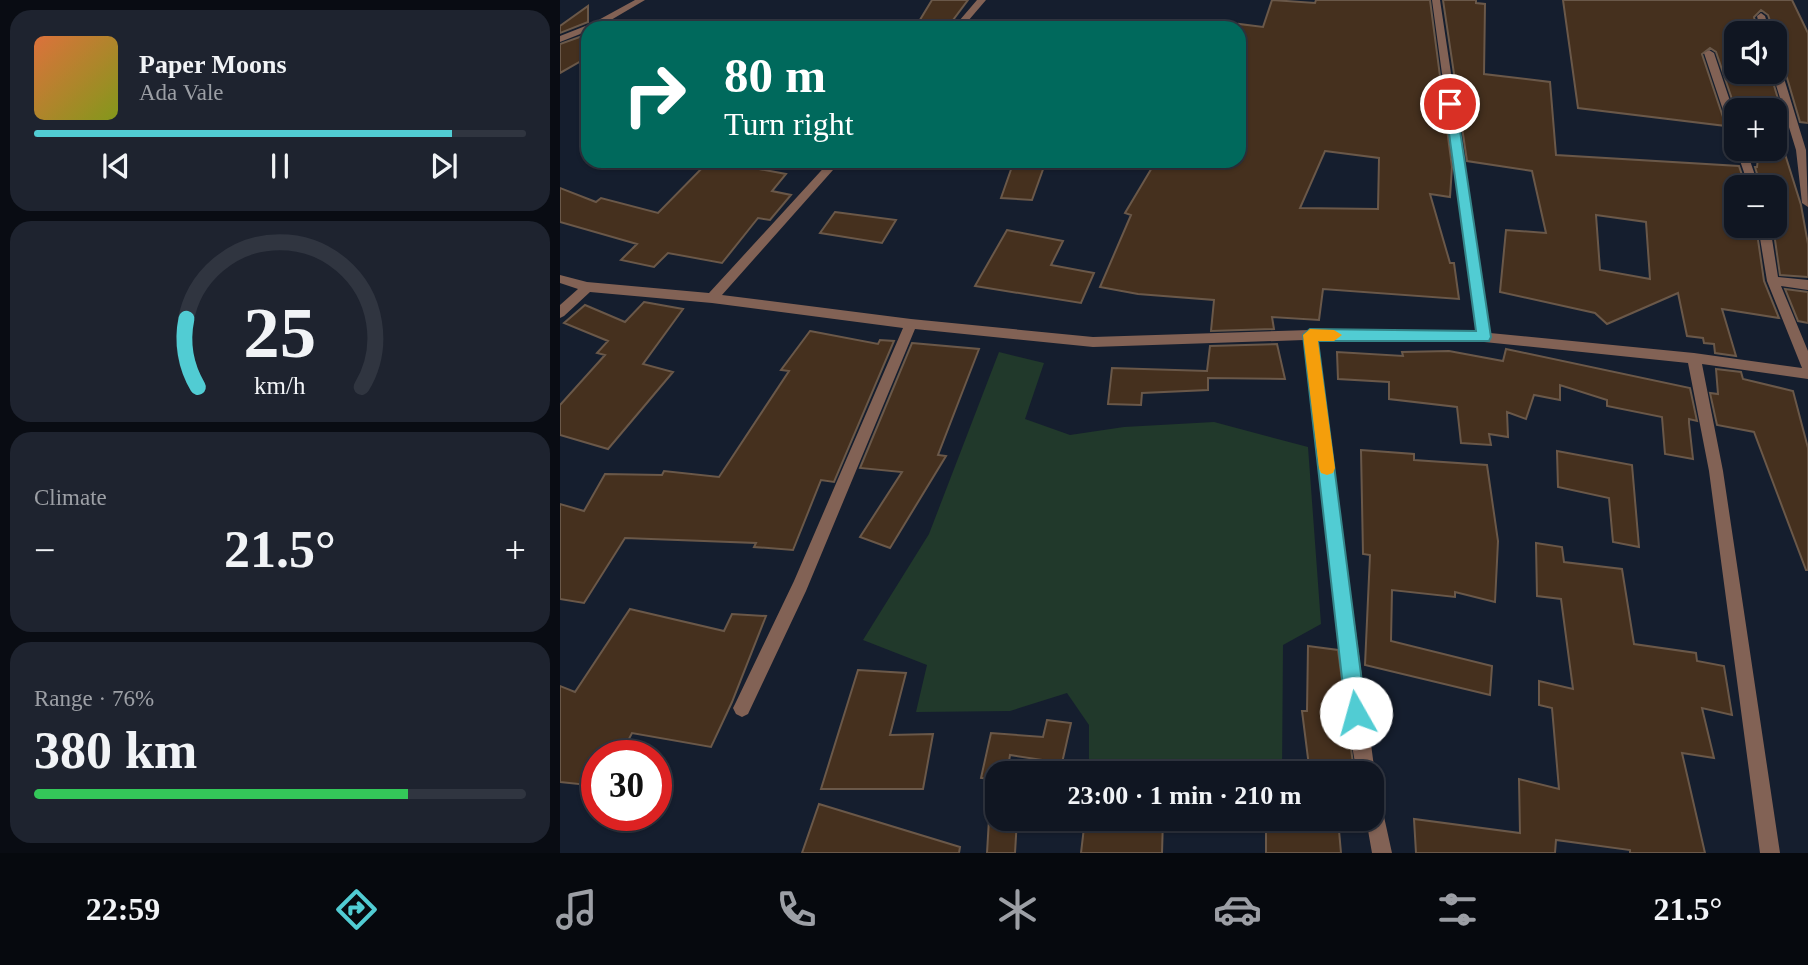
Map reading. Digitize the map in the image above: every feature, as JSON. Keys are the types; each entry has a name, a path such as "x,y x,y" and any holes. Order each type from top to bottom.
{"street":[{"path":"602,21 641,0"},
{"path":"963,21 982,0"},
{"path":"1436,0 1484,337"},
{"path":"1761,16 1762,21"},
{"path":"560,39 581,30"},
{"path":"1709,53 1724,98"},
{"path":"1781,84 1801,150 1808,203"},
{"path":"712,298 830,168"},
{"path":"1766,238 1773,281 1808,367"},
{"path":"560,279 587,286 712,298 911,324 1093,342 1310,335 1484,337 1694,358 1808,374"},
{"path":"1773,281 1808,285"},
{"path":"560,313 587,286"},
{"path":"742,708 800,586 911,324"},
{"path":"1310,335 1364,761"},
{"path":"1694,358 1718,485 1770,853"},
{"path":"1378,831 1382,853"}],"green space":[{"path":"999,352 1044,363 1025,419 1070,435 1124,427 1214,422 1308,447 1321,624 1283,645 1282,761 1089,761 1089,725 1067,693 1010,711 916,712 927,665 863,640 929,534"}],"building":[{"path":"932,0 968,0 952,21 919,21"},
{"path":"1272,0 1315,3 1316,0 1430,0 1452,167 1450,197 1430,194 1450,263 1454,263 1459,299 1323,289 1319,320 1272,317 1274,329 1211,331 1214,300 1138,294 1100,287 1131,215 1125,213 1152,168 1246,168 1246,25 1263,27","holes":["1325,151 1379,158 1378,209 1300,208"]},
{"path":"1443,0 1476,0 1476,3 1485,4 1484,74 1550,82 1556,155 1739,166 1742,175 1724,175 1724,238 1758,238 1764,281 1779,318 1722,309 1736,356 1715,353 1714,344 1704,343 1703,338 1687,336 1678,293 1607,324 1595,313 1500,292 1506,230 1546,233 1532,171 1467,161","holes":["1596,215 1646,222 1650,279 1600,270"]},
{"path":"1563,0 1792,0 1808,33 1808,123 1800,122 1787,78 1787,21 1770,21 1768,15 1761,10 1754,17 1755,21 1724,21 1724,76 1716,52 1710,48 1702,54 1724,126 1578,108"},
{"path":"588,6 588,21 581,21 581,25 560,33 560,26"},
{"path":"581,36 581,61 560,73 560,44"},
{"path":"1727,84 1774,84 1778,98 1732,98"},
{"path":"1787,160 1801,205 1808,244 1808,277 1780,275 1775,238 1787,238 1787,175 1757,175 1758,161"},
{"path":"702,168 754,168 786,174 772,191 791,195 770,220 758,218 722,263 668,253 654,267 621,260 637,244 560,222 560,188 596,202 601,198 658,213"},
{"path":"1012,168 1043,168 1032,200 1001,198"},
{"path":"835,212 896,220 882,243 820,233"},
{"path":"1007,230 1063,241 1051,265 1094,273 1081,303 975,286"},
{"path":"1785,289 1808,292 1808,323 1798,321"},
{"path":"644,302 683,309 643,364 673,372 608,449 560,435 560,405 605,355 597,353 608,341 564,323 585,305 625,322"},
{"path":"810,331 878,344 880,340 894,341 834,482 821,480 793,550 754,547 756,543 625,538 584,603 560,599 560,504 584,511 605,474 662,475 664,471 719,477 789,371 781,370"},
{"path":"912,343 979,349 938,455 946,456 890,548 860,537 902,472 860,468"},
{"path":"1277,344 1285,379 1208,378 1208,390 1142,393 1141,405 1108,404 1112,368 1207,371 1210,346"},
{"path":"1506,349 1690,388 1697,421 1689,419 1693,459 1665,454 1662,417 1607,406 1607,400 1560,385 1560,400 1534,395 1526,419 1507,412 1508,437 1489,434 1491,445 1461,443 1457,407 1389,399 1389,382 1338,379 1337,352 1403,356 1402,352 1449,351 1503,361"},
{"path":"1716,369 1741,372 1743,379 1793,391 1808,448 1808,570 1754,432 1717,425 1710,393 1718,394"},
{"path":"1361,450 1414,454 1414,460 1487,465 1498,541 1495,602 1455,592 1455,597 1392,590 1391,641 1492,666 1490,695 1365,665 1370,555 1363,554"},
{"path":"1557,451 1632,465 1639,547 1613,542 1609,498 1558,487"},
{"path":"1536,543 1562,547 1564,562 1622,569 1634,644 1696,653 1697,661 1724,666 1732,715 1702,708 1714,758 1682,753 1705,853 1630,853 1630,850 1556,840 1555,853 1416,853 1414,819 1520,833 1519,779 1559,789 1552,708 1539,705 1539,681 1573,689 1561,599 1537,596"},
{"path":"630,609 724,631 732,614 766,616 711,747 632,733 628,740 581,740 581,784 560,782 560,686 575,692"},
{"path":"1308,646 1338,650 1353,761 1308,761 1302,711 1307,711"},
{"path":"858,670 906,673 890,735 933,734 923,789 821,789"},
{"path":"1047,720 1071,723 1062,761 1010,755 1009,761 985,761 985,778 981,778 991,733 1043,737"},
{"path":"819,804 960,847 959,853 802,853"},
{"path":"988,831 1016,831 1015,853 987,853"},
{"path":"1084,831 1163,831 1162,853 1081,853"},
{"path":"1266,831 1339,831 1341,853 1266,853"}],"slow traffic":[{"path":"1327,468 1310,335 1334,335"}],"route":[{"path":"1356,713 1310,335 1484,337 1450,104"}]}
